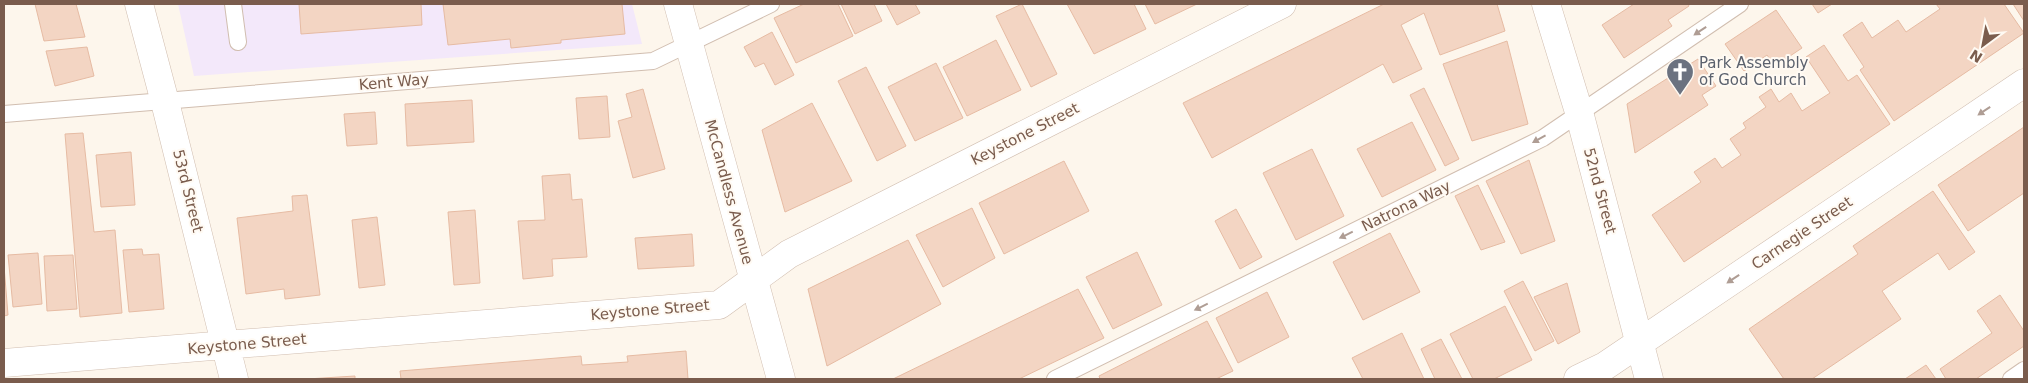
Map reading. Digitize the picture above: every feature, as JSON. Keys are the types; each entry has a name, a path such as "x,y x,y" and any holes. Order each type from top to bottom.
{"street":[{"name":"53rd Street","path":"139,4 234,379"},
{"name":"McCandless Avenue","path":"678,4 781,379"},
{"name":"Keystone Street","path":"4,363 719,304 789,254 1282,4"},
{"name":"52nd Street","path":"1546,4 1579,112 1649,379"},
{"name":"Carnegie Street","path":"1578,379 1604,366 2024,83"}],"lane":[{"path":"233,4 238,42"},
{"name":"Kent Way","path":"4,114 653,60 771,4"},
{"name":"Natrona Way","path":"1055,379 1543,138 1740,4"},
{"path":"2011,379 2024,370"}],"shaded area":[{"path":"178,4 632,4 642,44 194,76"}],"building":[{"path":"35,4 76,4 85,37 44,41"},
{"path":"299,4 421,4 422,25 301,34"},
{"path":"443,4 622,4 625,34 561,40 561,43 511,48 510,39 448,45"},
{"path":"804,4 838,4 853,36 796,63 774,18"},
{"path":"841,4 874,4 882,21 855,34"},
{"path":"886,4 915,4 920,13 897,25"},
{"path":"1022,4 1057,74 1031,87 996,16"},
{"path":"1067,4 1134,4 1146,29 1094,54"},
{"path":"1145,4 1197,4 1155,24"},
{"path":"1384,4 1497,4 1505,31 1440,55 1424,13 1401,25 1422,69 1393,83 1383,64 1212,158 1183,103"},
{"path":"1634,4 1688,4 1689,6 1668,20 1672,26 1624,58 1602,25"},
{"path":"1812,4 1832,4 1818,13"},
{"path":"1936,4 2004,4 2024,33 1894,121 1860,70 1864,67 1843,35 1862,22 1872,38 1898,20 1906,32 1940,9"},
{"path":"2013,4 2024,4 2024,21"},
{"path":"1776,10 1802,48 1775,66 1767,55 1744,71 1725,44"},
{"path":"772,32 794,75 775,85 764,63 755,67 744,47"},
{"path":"996,40 1021,90 967,116 943,67"},
{"path":"1507,41 1528,124 1472,141 1443,64"},
{"path":"1824,45 1848,81 1857,75 1890,124 1684,262 1652,215 1701,182 1694,172 1715,158 1722,168 1741,155 1730,139 1746,128 1743,123 1766,107 1759,97 1771,89 1779,102 1791,93 1802,111 1830,93 1806,57"},
{"path":"87,47 94,76 55,86 46,51"},
{"path":"1698,59 1716,86 1702,95 1708,105 1635,153 1627,104"},
{"path":"936,63 963,118 915,141 888,87"},
{"path":"866,67 906,146 877,161 838,81"},
{"path":"1424,88 1459,159 1445,166 1410,95"},
{"path":"643,89 665,169 633,178 618,121 632,117 626,94"},
{"path":"607,96 610,137 579,139 576,98"},
{"path":"472,100 474,142 407,146 405,104"},
{"path":"812,103 852,181 785,212 762,130"},
{"path":"375,112 377,144 347,146 344,114"},
{"path":"1412,122 1436,170 1382,197 1357,149"},
{"path":"2024,127 2024,193 1968,231 1938,185"},
{"path":"83,133 94,232 115,230 122,313 80,317 65,134"},
{"path":"1312,149 1344,216 1296,240 1263,173"},
{"path":"131,152 135,205 101,207 96,155"},
{"path":"1529,160 1555,241 1521,254 1486,181"},
{"path":"1064,161 1089,211 1004,254 979,203"},
{"path":"570,174 572,200 582,199 587,257 552,259 553,276 523,279 518,221 545,220 542,176"},
{"path":"1478,185 1505,242 1481,250 1455,196"},
{"path":"1933,191 1975,252 1949,270 1938,253 1882,291 1901,319 1812,379 1784,379 1749,329 1858,254 1853,246"},
{"path":"307,195 320,295 285,299 284,289 246,294 237,218 293,211 292,196"},
{"path":"972,208 995,258 943,287 916,235"},
{"path":"1236,209 1262,257 1240,269 1215,221"},
{"path":"475,210 480,283 454,285 448,212"},
{"path":"377,217 385,285 359,288 352,220"},
{"path":"1390,233 1420,292 1363,320 1333,262"},
{"path":"692,234 694,266 638,269 635,238"},
{"path":"908,240 941,304 827,366 808,289"},
{"path":"142,249 143,255 159,254 164,309 129,312 123,250"},
{"path":"1137,252 1162,305 1113,329 1086,277"},
{"path":"38,253 42,304 13,307 8,255"},
{"path":"73,255 77,309 47,311 44,256"},
{"path":"4,266 8,315 4,316"},
{"path":"1523,281 1554,341 1535,351 1504,291"},
{"path":"1567,283 1580,332 1558,344 1534,297"},
{"path":"1078,289 1104,338 1019,379 893,379"},
{"path":"1267,292 1289,337 1238,363 1216,318"},
{"path":"2000,295 2024,331 2024,346 1976,379 1946,379 1940,369 1992,333 1977,311"},
{"path":"1505,306 1532,360 1494,379 1473,379 1450,334"},
{"path":"1207,321 1233,371 1216,379 1100,379 1099,376"},
{"path":"1402,333 1424,379 1363,379 1352,358"},
{"path":"1441,339 1462,379 1435,379 1421,349"},
{"path":"686,351 688,379 401,379 400,371 581,356 582,365 628,362 627,356"},
{"path":"1926,365 1936,379 1905,379"},
{"path":"355,376 355,379 307,379"}],"place":[{"name":"Park Assembly of God Church","path":"1680,96"}]}
